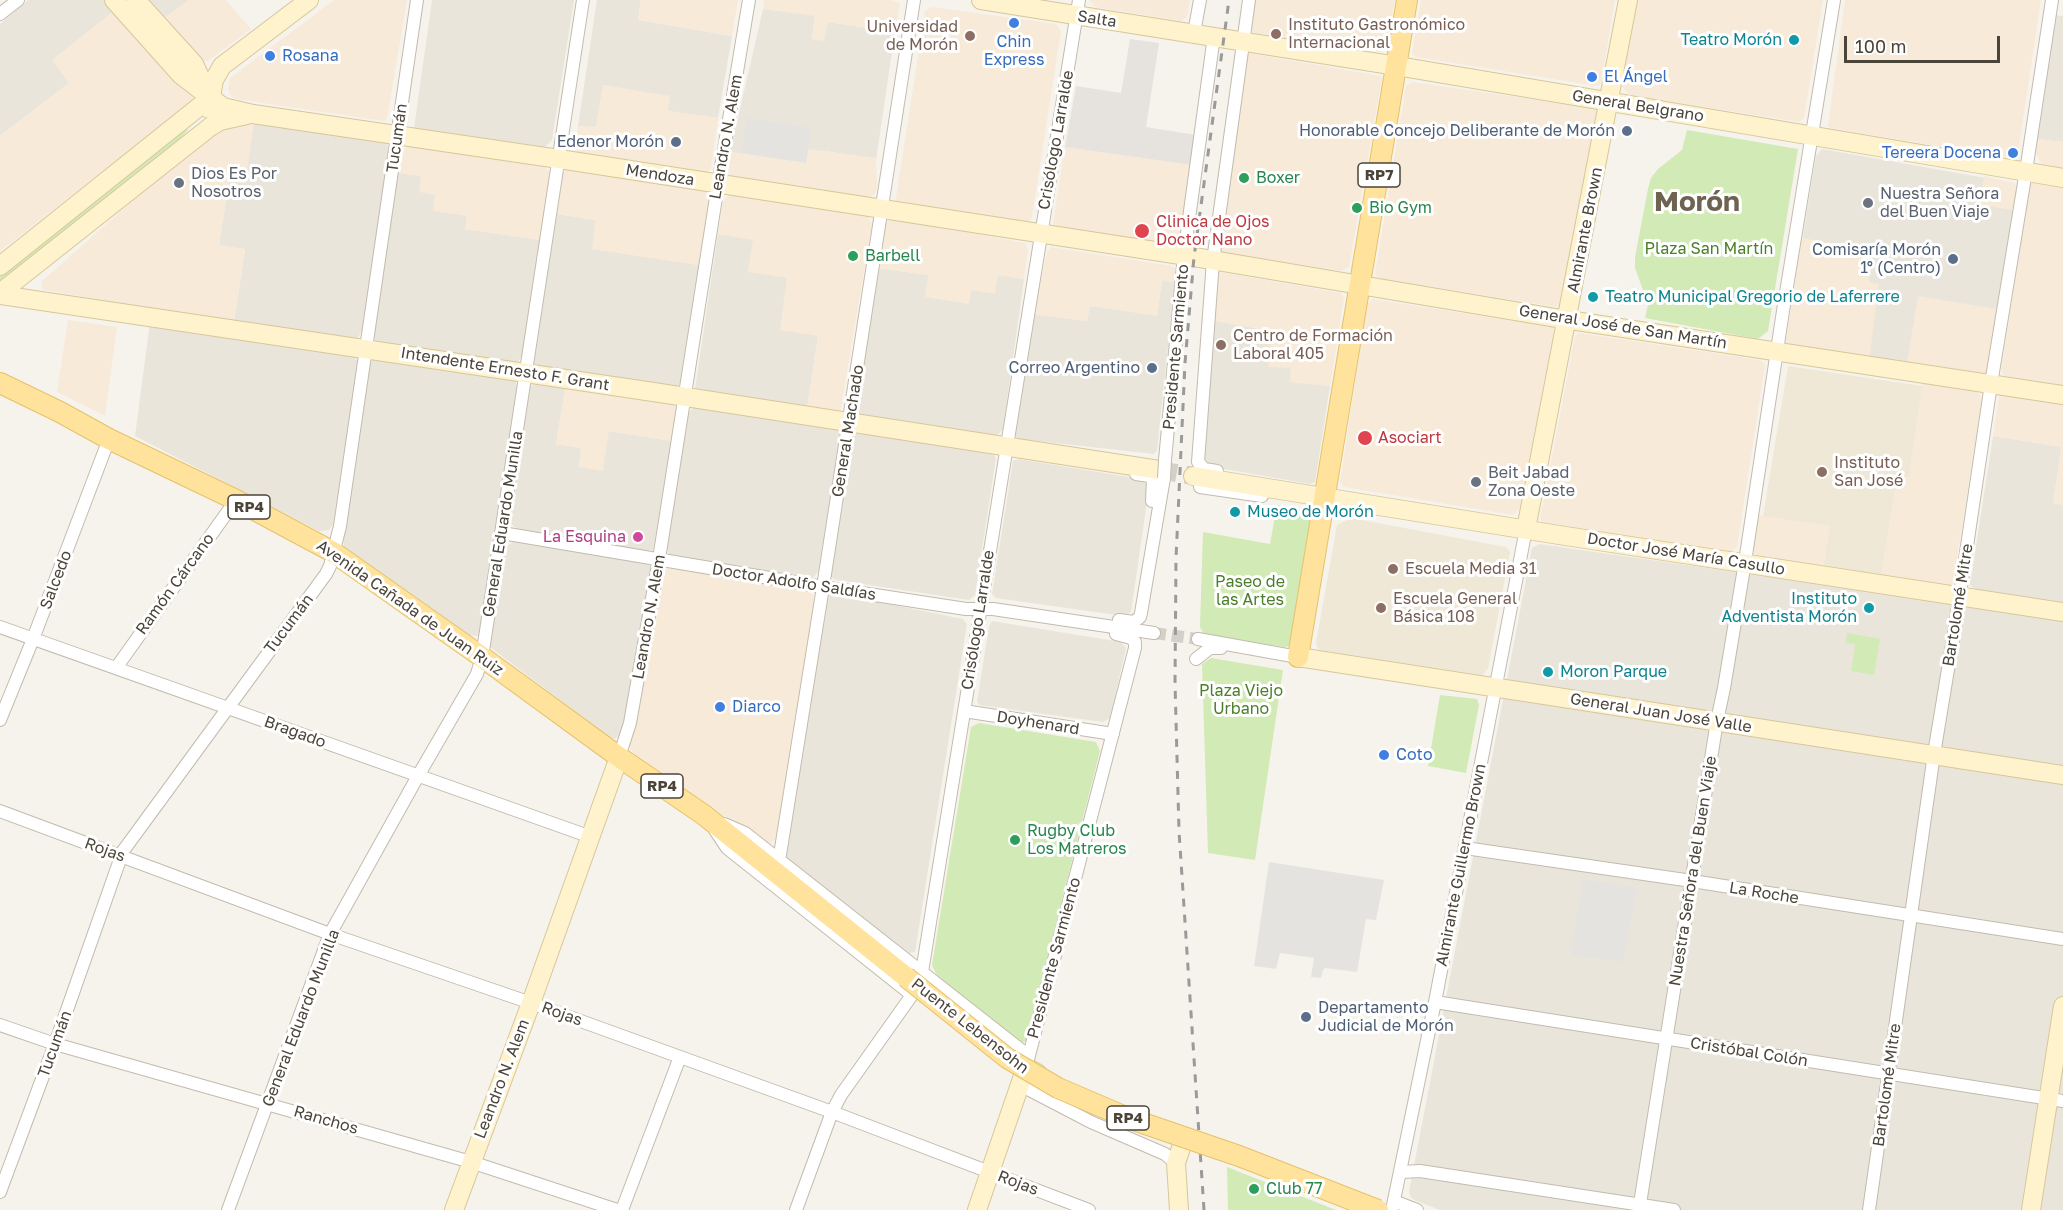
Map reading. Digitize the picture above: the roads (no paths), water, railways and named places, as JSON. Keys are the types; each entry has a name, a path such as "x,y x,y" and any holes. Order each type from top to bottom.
{"main road":[{"name":"RP7","path":"1298,657 1318,495 1361,285 1407,0"},
{"name":"Avenida Cañada de Juan Ruiz","path":"0,383 236,500 333,552 730,835"},
{"name":"Puente Lebensohn","path":"730,835 1007,1058 1058,1088 1128,1118 1387,1208"}],"street":[{"path":"0,14 18,0"},
{"name":"Mendoza","path":"114,0 181,75 223,107 253,114 1184,255"},
{"path":"136,0 194,64 210,98"},
{"path":"179,152 208,113 214,80 222,66 309,0"},
{"name":"Tucumán","path":"0,1192 121,856 128,843 326,574 340,526 417,0"},
{"name":"General Eduardo Munilla","path":"228,1210 330,934 477,674 482,657 583,0"},
{"name":"Leandro N. Alem","path":"454,1210 620,757 630,723 659,559 749,0"},
{"name":"General Machado","path":"779,861 824,588 914,0"},
{"name":"Salta","path":"981,0 1078,8 1214,36"},
{"path":"1194,33 1200,0"},
{"name":"Presidente Sarmiento","path":"1198,476 1213,261 1249,0"},
{"name":"Almirante Brown","path":"1526,530 1628,0"},
{"name":"Nuestra Señora del Buen Viaje","path":"1640,1208 1834,0"},
{"name":"Bartolomé Mitre","path":"1869,1210 1934,754 2052,0"},
{"name":"Crisólogo Larralde","path":"796,1210 832,1112 914,983 964,711 1078,8"},
{"name":"Presidente Sarmiento","path":"1137,620 1141,613 1167,446 1184,255 1214,36"},
{"name":"General Belgrano","path":"1214,36 1812,134 2063,178"},
{"path":"0,266 210,98"},
{"path":"0,294 220,121 253,114"},
{"name":"General José de San Martín","path":"1184,255 1568,319 2063,395"},
{"name":"Intendente Ernesto F. Grant","path":"0,294 1163,469"},
{"name":"Salcedo","path":"0,720 109,439"},
{"name":"Intendente Ernesto F. Grant","path":"1008,447 1030,442 1151,460 1160,457 1167,446"},
{"name":"Intendente Ernesto F. Grant","path":"1008,447 1028,457 1149,476 1154,483 1152,504 1157,512"},
{"name":"Doctor José María Casullo","path":"1198,476 1526,530 2063,612"},
{"name":"Ramón Cárcano","path":"116,668 236,500"},
{"name":"Almirante Guillermo Brown","path":"1387,1208 1401,1172 1526,530"},
{"name":"Doctor Adolfo Saldías","path":"502,533 824,588 966,609 993,609 1087,623 1102,619 1134,622 1137,620"},
{"path":"1087,623 1154,633"},
{"name":"Doctor Adolfo Saldías","path":"1087,623 1101,632 1127,636"},
{"name":"Bragado","path":"0,627 591,837"},
{"name":"Presidente Sarmiento","path":"977,1210 1023,1076 1113,734 1135,642 1127,636"},
{"name":"General Juan José Valle","path":"1197,639 1259,651 2063,775"},
{"name":"General Juan José Valle","path":"1196,659 1213,647 1253,653 1259,651"},
{"name":"Doyhenard","path":"964,711 1113,734"},
{"name":"Rojas","path":"0,811 330,934 531,1003 832,1112 1089,1210"},
{"name":"Avenida Cañada de Juan Ruiz","path":"704,815 745,833 914,983 927,989 1010,1057 1023,1076 1091,1122 1165,1154 1176,1163"},
{"name":"Avenida Cañada de Juan Ruiz","path":"704,815 727,848 914,983 1021,1050 1023,1076"},
{"name":"La Roche","path":"1465,848 2063,939"},
{"name":"Cristóbal Colón","path":"1435,1002 2056,1100"},
{"path":"2031,1210 2056,1100 2063,1006"},
{"name":"Ranchos","path":"0,1025 55,1044 471,1162 617,1210"},
{"path":"622,1210 680,1057"},
{"name":"Avenida Cañada de Juan Ruiz","path":"1023,1076 1183,1142 1218,1147 1242,1154 1387,1208"},
{"path":"1179,1210 1176,1163 1183,1142"},
{"path":"1401,1172 1420,1171 1640,1208 1674,1210"},
{"path":"1387,1208 1417,1210"}],"tunnel":[{"path":"1159,470 1193,476"},
{"path":"1154,633 1198,639"}],"railway":[{"path":"1204,1210 1179,831 1175,683 1176,558 1185,363 1194,257 1229,0"}],"place":[{"name":"Chin Express","path":"1014,23"},
{"name":"Instituto Gastronómico Internacional","path":"1276,34"},
{"name":"Universidad de Morón","path":"970,36"},
{"name":"Teatro Morón","path":"1794,40"},
{"name":"Rosana","path":"270,56"},
{"name":"El Ángel","path":"1592,77"},
{"name":"Honorable Concejo Deliberante de Morón","path":"1627,131"},
{"name":"Edenor Morón","path":"676,142"},
{"name":"Tereera Docena","path":"2013,153"},
{"name":"Boxer","path":"1244,178"},
{"name":"Dios Es Por Nosotros","path":"179,183"},
{"name":"Nuestra Señora del Buen Viaje","path":"1868,203"},
{"name":"Bio Gym","path":"1357,208"},
{"name":"Clinica de Ojos Doctor Nano","path":"1142,231"},
{"name":"Barbell","path":"853,256"},
{"name":"Comisaría Morón 1° (Centro)","path":"1953,259"},
{"name":"Teatro Municipal Gregorio de Laferrere","path":"1593,297"},
{"name":"Centro de Formación Laboral 405","path":"1221,345"},
{"name":"Correo Argentino","path":"1152,368"},
{"name":"Asociart","path":"1365,438"},
{"name":"Instituto San José","path":"1822,472"},
{"name":"Beit Jabad Zona Oeste","path":"1476,482"},
{"name":"Museo de Morón","path":"1235,512"},
{"name":"La Esquina","path":"638,537"},
{"name":"Escuela Media 31","path":"1393,569"},
{"name":"Escuela General Básica 108","path":"1381,608"},
{"name":"Instituto Adventista Morón","path":"1869,608"},
{"name":"Moron Parque","path":"1548,672"},
{"name":"Diarco","path":"720,707"},
{"name":"Coto","path":"1384,755"},
{"name":"Rugby Club Los Matreros","path":"1015,840"},
{"name":"Departamento Judicial de Morón","path":"1306,1017"},
{"name":"Club 77","path":"1254,1189"}],"district":[{"name":"Morón","path":"1697,202"}],"park label":[{"name":"Plaza San Martín","path":"1709,249"},
{"name":"Paseo de las Artes","path":"1250,591"},
{"name":"Plaza Viejo Urbano","path":"1241,700"}]}
